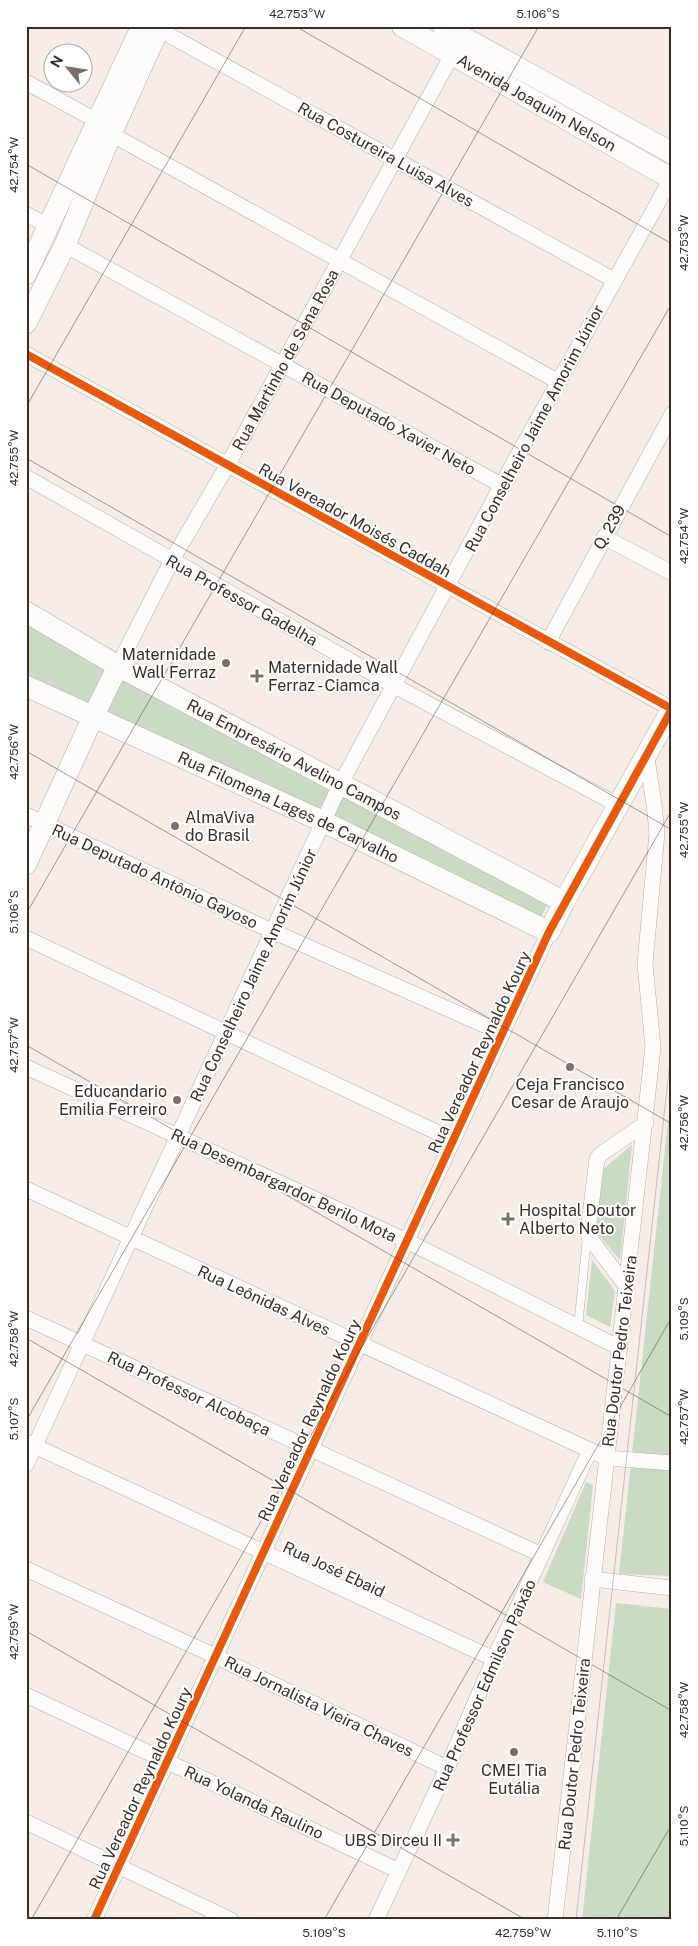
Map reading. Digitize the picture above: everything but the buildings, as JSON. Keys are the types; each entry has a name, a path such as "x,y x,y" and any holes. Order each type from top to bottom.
{"street":[{"name":"Avenida Joaquim Nelson","path":"402,26 672,179"},
{"name":"Avenida Joaquim Nelson","path":"443,26 672,153"},
{"path":"26,274 48,226 104,128 153,27"},
{"name":"Rua Costureira Luisa Alves","path":"153,27 614,280"},
{"name":"Rua Martinho de Sena Rosa","path":"118,666 172,560 227,466 452,55"},
{"path":"26,82 339,261 559,382"},
{"path":"26,323 65,245 104,128"},
{"name":"Rua Conselheiro Jaime Amorim Júnior","path":"26,1465 31,1444 83,1344 341,783 614,280 672,179"},
{"path":"26,214 48,226"},
{"name":"Rua Deputado Xavier Neto","path":"65,245 502,486"},
{"name":"Rua Vereador Moisés Caddah","path":"26,354 672,709"},
{"name":"Q. 239","path":"548,642 672,414"},
{"name":"Rua Professor Gadelha","path":"26,477 393,685 618,805"},
{"path":"604,537 672,572"},
{"name":"Rua Empresário Avelino Campos","path":"26,612 118,666 564,902"},
{"path":"26,864 36,820 93,717 118,666"},
{"name":"Rua Filomena Lages de Carvalho","path":"26,686 324,822 549,932"},
{"path":"549,932 646,752 672,709"},
{"name":"Rua Doutor Pedro Teixeira","path":"555,1920 592,1579 646,1123 653,1047 646,963 657,833 646,752"},
{"name":"Rua Deputado Antônio Gayoso","path":"36,820 273,931 502,1033"},
{"name":"Rua Vereador Reynaldo Koury","path":"94,1920 549,932"},
{"path":"26,938 453,1140"},
{"name":"Rua Desembargardor Berilo Mota","path":"26,1067 407,1241 620,1348"},
{"path":"627,1287 592,1242 588,1231 597,1159 601,1154 646,1123"},
{"name":"Rua Leônidas Alves","path":"26,1189 607,1458 672,1463"},
{"name":"Rua Professor Alcobaça","path":"26,1318 542,1556"},
{"name":"Rua José Ebaid","path":"31,1444 494,1659"},
{"name":"Rua Professor Edmilson Paixão","path":"376,1920 447,1768 494,1659 590,1450"},
{"name":"Rua Jornalista Vieira Chaves","path":"26,1569 215,1656 447,1768"},
{"path":"592,1579 672,1588"},
{"name":"Rua Yolanda Raulino","path":"26,1695 399,1871"},
{"path":"26,1822 231,1920"}],"lane":[{"path":"578,1327 588,1231"}],"green space":[{"path":"26,619 549,901 539,922 26,678"},
{"path":"672,1085 672,1576 619,1574"},
{"path":"632,1145 620,1260 596,1232 602,1170"},
{"path":"592,1260 615,1291 610,1327 586,1315"},
{"path":"586,1482 593,1485 581,1599 543,1582"},
{"path":"616,1603 672,1609 672,1920 582,1920"}],"tram line":[{"path":"576,1920 672,1043"}],"cycle path":[{"path":"26,354 672,709 549,932 94,1920"}],"place":[{"name":"Maternidade Wall Ferraz","path":"226,663"},
{"name":"Maternidade Wall Ferraz - Ciamca","path":"257,676"},
{"name":"AlmaViva do Brasil","path":"175,826"},
{"name":"Ceja Francisco Cesar de Araujo","path":"570,1067"},
{"name":"Educandario Emilia Ferreiro","path":"177,1100"},
{"name":"Hospital Doutor Alberto Neto","path":"508,1219"},
{"name":"CMEI Tia Eutália","path":"514,1752"},
{"name":"UBS Dirceu II","path":"453,1840"}]}
